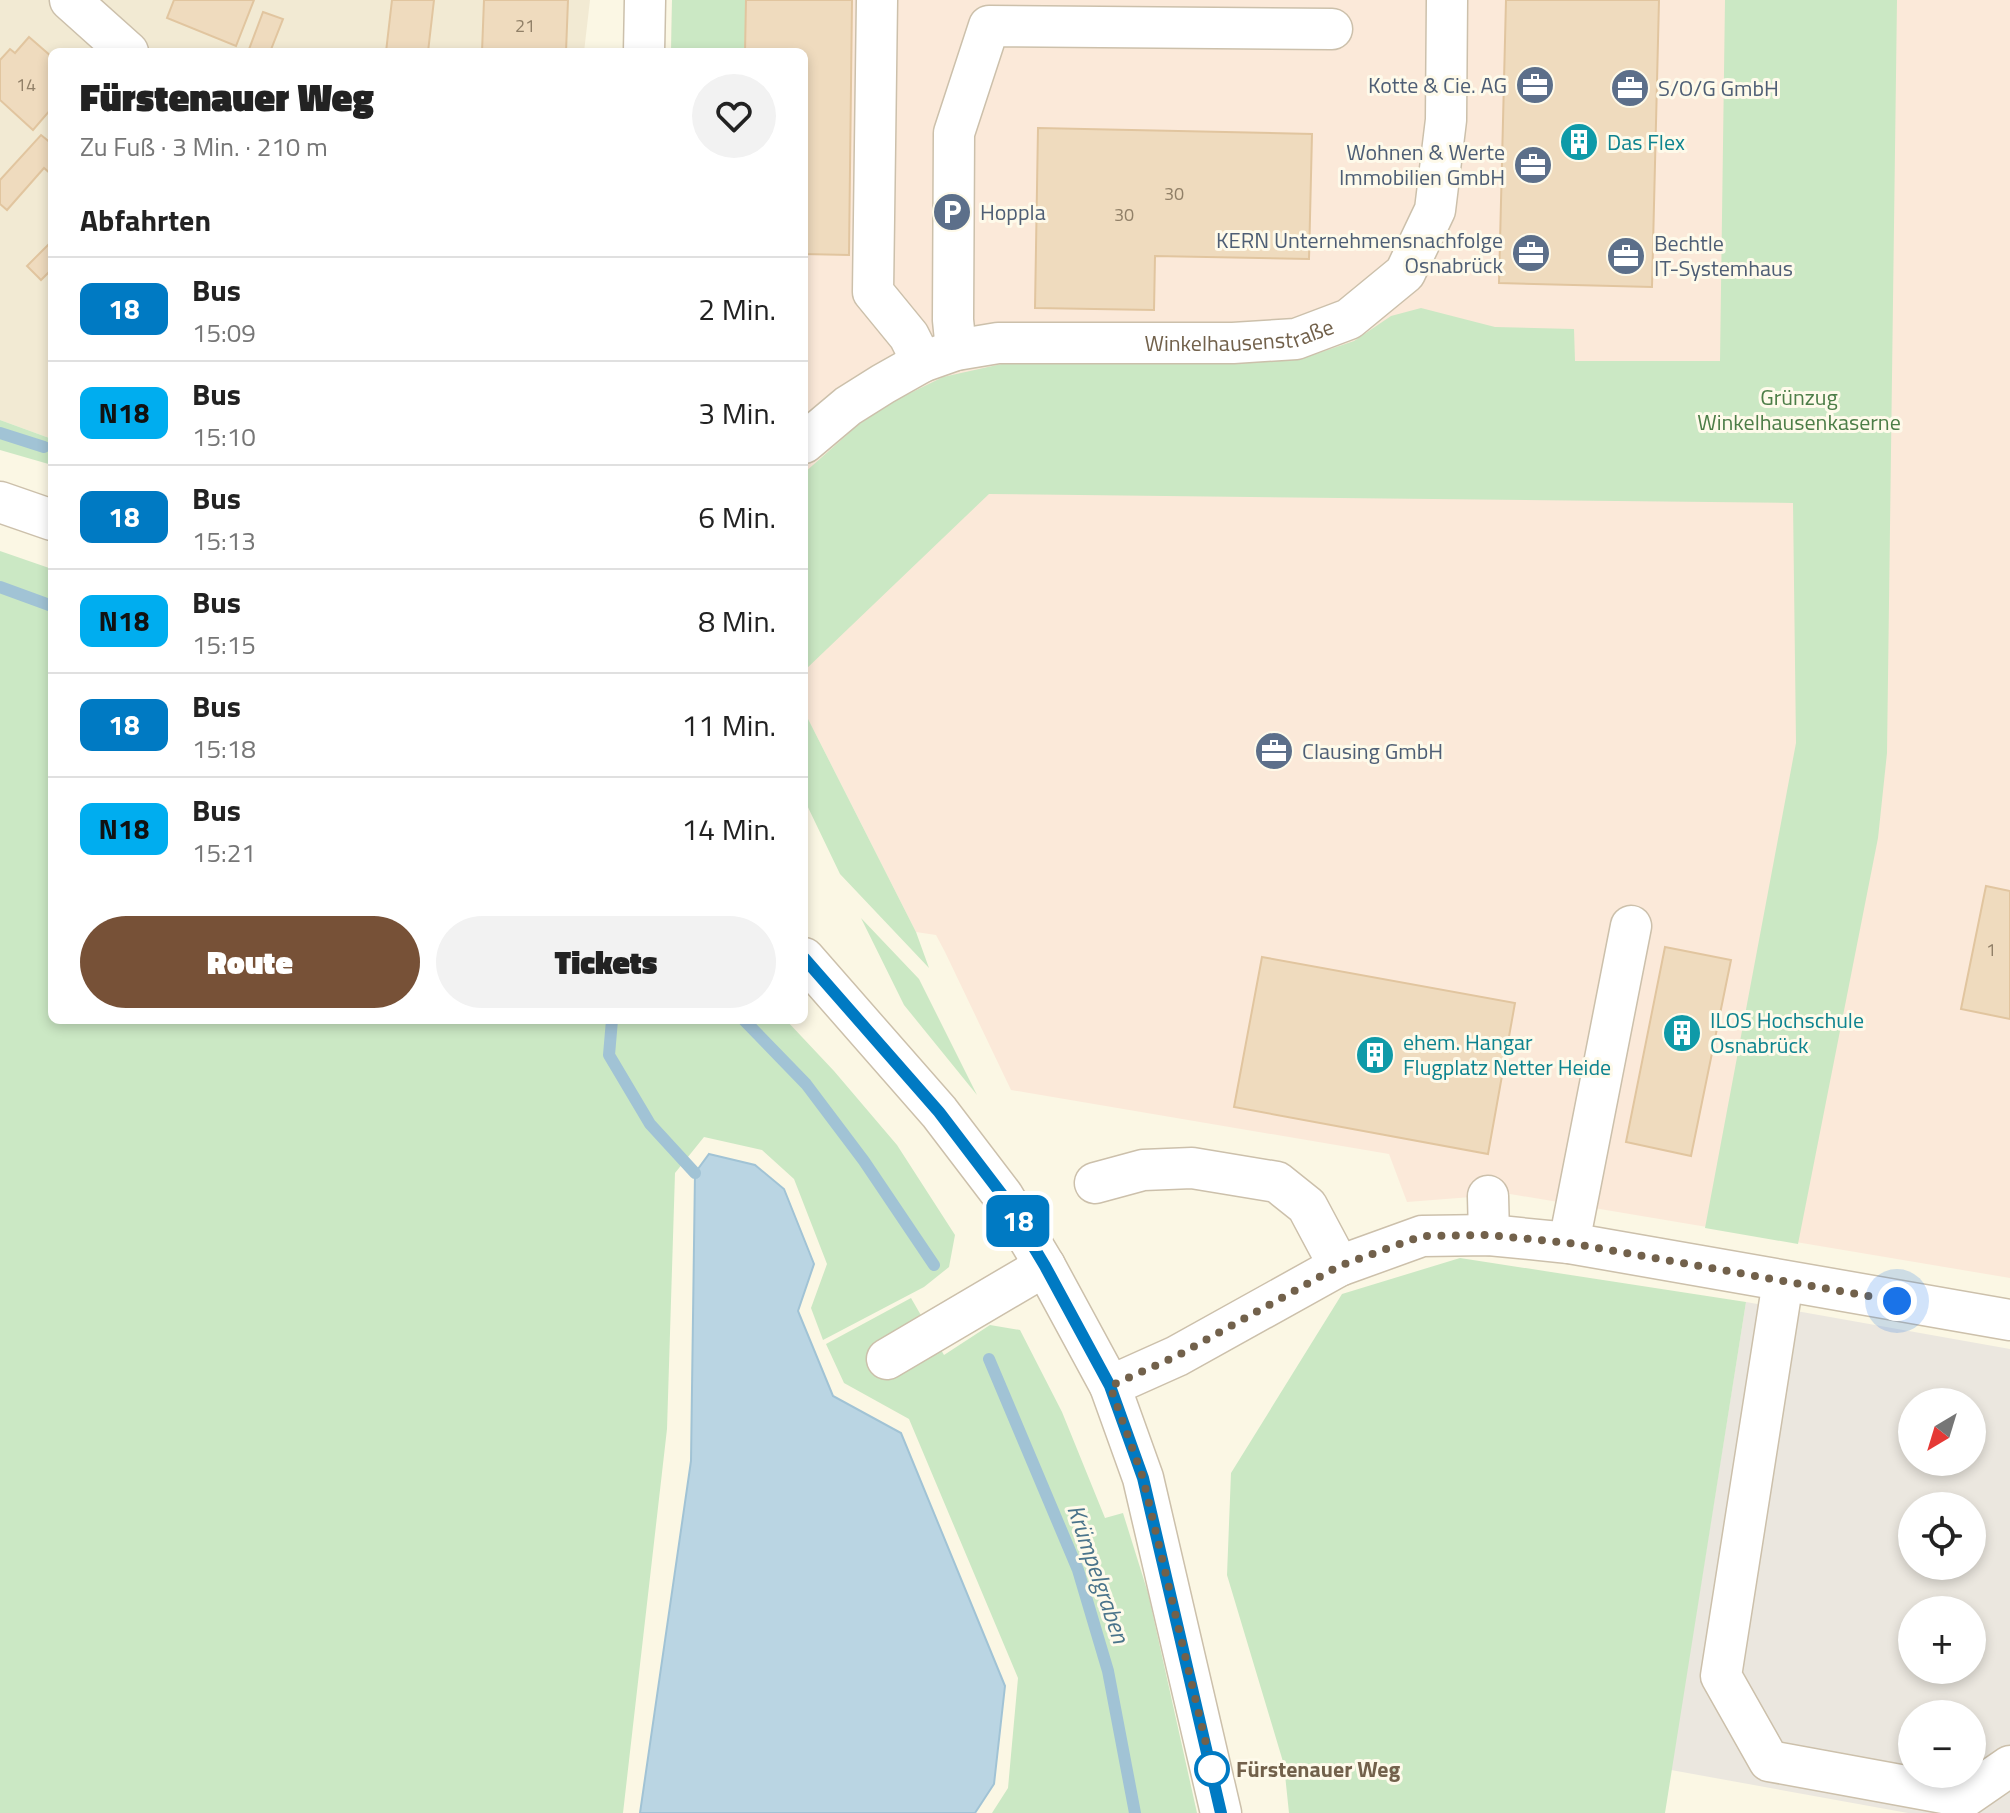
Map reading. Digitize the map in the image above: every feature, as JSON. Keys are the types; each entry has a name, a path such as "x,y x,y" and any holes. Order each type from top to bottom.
{"street":[{"path":"70,0 124,48"},
{"path":"644,48 645,0"},
{"path":"877,0 873,292 909,336 939,356 953,320 954,133 989,26 1332,29"},
{"name":"Winkelhausenstraße","path":"808,440 848,406 939,356 998,343 1233,343 1296,339 1349,319 1405,273 1435,210 1446,120 1447,0"},
{"path":"0,502 48,519"},
{"path":"1569,1243 1631,926"},
{"path":"808,963 939,1112 1003,1196 1110,1386 1143,1478 1221,1813"},
{"path":"1095,1183 1143,1170 1192,1168 1277,1182 1307,1206 1339,1266"},
{"path":"1488,1196 1489,1235"},
{"path":"1110,1386 1177,1356 1339,1266 1422,1236 1489,1235 1569,1243 2010,1320"},
{"path":"887,1359 1045,1266"},
{"path":"1783,1281 1721,1676 1769,1761 1965,1797 2010,1766"}],"shaded area":[{"path":"0,0 590,0 584,48 48,48 48,438 0,420"},
{"path":"672,0 2010,0 2010,1278 1510,1194 1407,1202 1389,1154 1011,1090 936,935 916,932 808,719 808,48 671,48"},
{"path":"1746,1302 2010,1349 2010,1813 1908,1813 1671,1770"}],"green space":[{"path":"672,0 746,0 745,48 671,48"},
{"name":"Grünzug Winkelhausenkaserne","path":"1725,0 1897,0 1887,753 1878,838 1798,1244 1705,1228 1796,743 1793,503 989,494 808,667 808,469 858,425 892,402 943,377 1006,363 1271,361 1304,358 1354,341 1391,316 1421,308 1495,327 1574,329 1575,361 1720,361"},
{"path":"0,420 48,438 48,464 0,450"},
{"path":"0,551 48,568 48,1024 790,1024 897,1145 955,1235 949,1267 924,1287 823,1340 811,1308 827,1264 794,1179 762,1150 704,1137 675,1173 667,1429 623,1813 0,1813"},
{"path":"808,719 916,932 929,968 840,874 808,807"},
{"path":"861,918 919,979 977,1095 904,1005"},
{"path":"1460,1258 1746,1302 1665,1813 1289,1813 1284,1765 1227,1575 1231,1473 1342,1294"},
{"path":"911,1298 944,1355 990,1325 1020,1330 1062,1412 1105,1518 1123,1513 1148,1593 1197,1813 992,1813 1008,1788 1018,1678 909,1419 844,1383 826,1344"}],"water":[{"path":"709,1154 755,1165 784,1189 814,1264 798,1311 833,1396 901,1433 1005,1686 994,1784 975,1813 640,1813 691,1461 695,1173"}],"building":[{"path":"174,0 254,0 236,46 167,18"},
{"path":"392,0 434,0 428,48 386,48"},
{"path":"484,0 568,0 566,48 482,48"},
{"path":"746,0 852,0 849,255 808,254 808,48 745,48"},
{"name":"Das Flex","path":"1506,0 1659,0 1652,287 1499,283"},
{"path":"263,12 283,19 272,48 250,48"},
{"path":"29,37 48,54 48,113 33,130 0,100 0,60 10,49 15,53"},
{"path":"1038,128 1312,134 1309,259 1155,256 1154,310 1035,308"},
{"path":"41,135 48,141 48,172 44,168 7,210 0,204 0,180"},
{"path":"48,245 48,273 41,280 27,266"},
{"path":"1986,886 2010,891 2010,1019 1961,1009"},
{"name":"ILOS Hochschule Osnabrück","path":"1665,947 1731,960 1691,1156 1626,1142"},
{"name":"ehem. Hangar Flugplatz Netter Heide","path":"1262,957 1515,1003 1488,1154 1234,1107"}],"waterway":[{"path":"0,433 44,447"},
{"name":"Krümpelgraben","path":"0,587 48,605"},
{"path":"612,1024 609,1055 650,1124 695,1173"},
{"name":"Krümpelgraben","path":"748,1024 806,1084 864,1161 934,1265"},
{"name":"Krümpelgraben","path":"989,1359 1078,1570 1108,1671 1135,1813"}],"bus line":[{"name":"18","path":"808,963 939,1112 1003,1196 1110,1386 1143,1478 1221,1813"}],"place":[{"name":"Kotte & Cie. AG","path":"1535,85"},
{"name":"S/O/G GmbH","path":"1630,88"},
{"name":"Das Flex","path":"1579,142"},
{"name":"Wohnen & Werte Immobilien GmbH","path":"1533,165"},
{"name":"Hoppla","path":"952,212"},
{"name":"KERN Unternehmensnachfolge Osnabrück","path":"1531,253"},
{"name":"Bechtle IT-Systemhaus","path":"1626,256"},
{"name":"Clausing GmbH","path":"1274,751"},
{"name":"ILOS Hochschule Osnabrück","path":"1682,1033"},
{"name":"ehem. Hangar Flugplatz Netter Heide","path":"1375,1055"},
{"name":"Fürstenauer Weg","path":"1212,1769"}],"route":[{"path":"1212,1769 1143,1478 1110,1386 1177,1356 1339,1266 1422,1236 1489,1235 1569,1243 1897,1301"}]}
